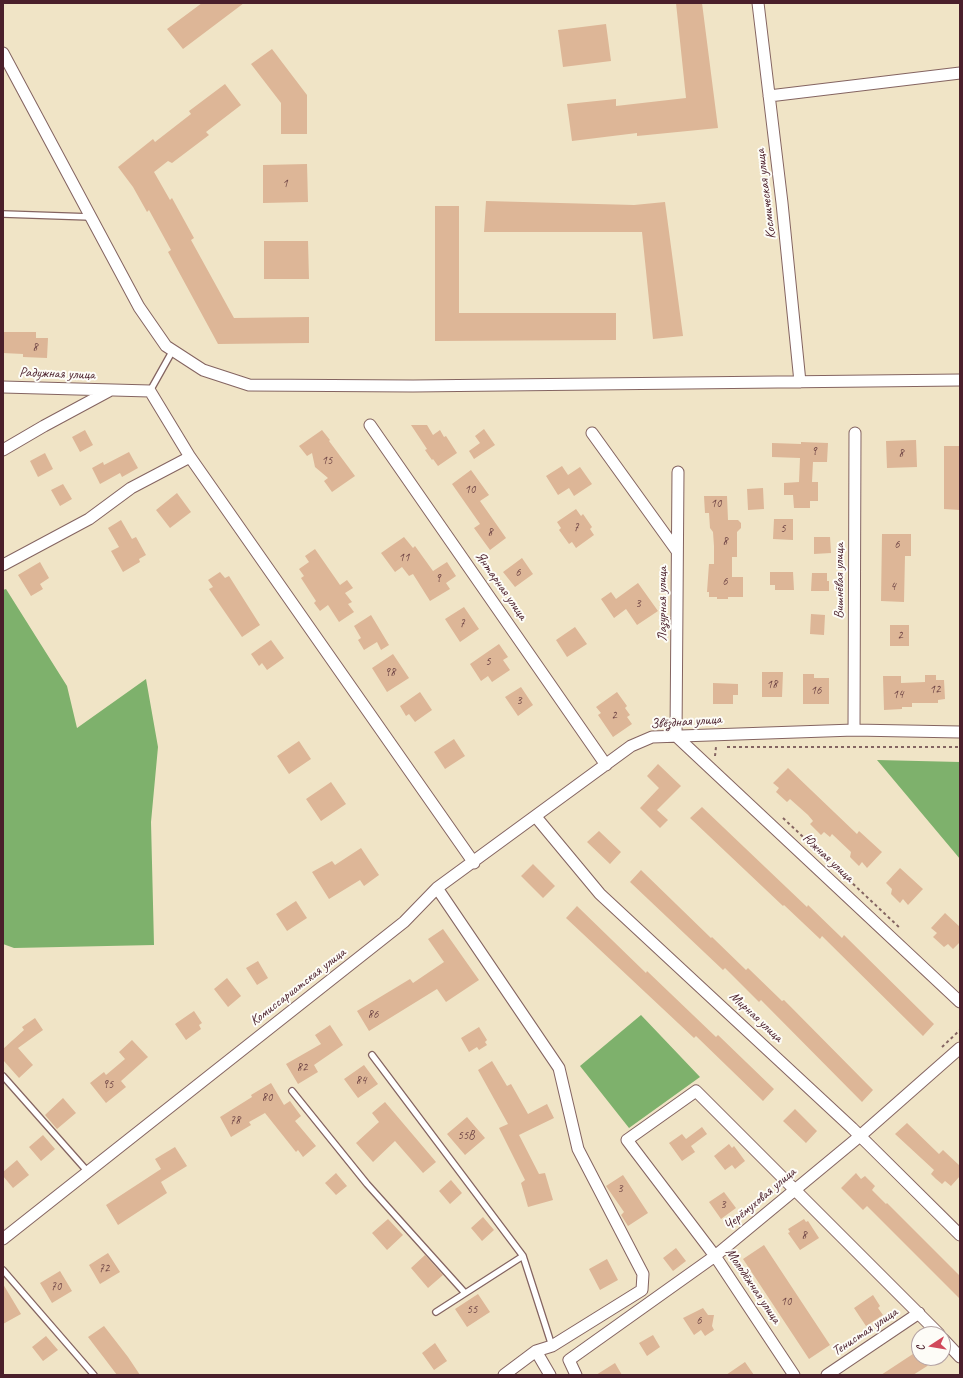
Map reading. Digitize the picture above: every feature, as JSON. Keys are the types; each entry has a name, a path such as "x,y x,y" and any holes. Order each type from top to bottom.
{"street":[{"name":"Космическая улица","path":"758,3 782,203 800,382"},
{"path":"3,53 139,307 166,346 203,370 249,385 413,386 960,380"},
{"path":"769,96 960,73"},
{"name":"Радужная улица","path":"3,387 150,391"},
{"path":"3,450 44,426 110,391"},
{"path":"150,391 190,457 474,863"},
{"name":"Янтарная улица","path":"370,425 606,765"},
{"path":"592,433 677,551"},
{"name":"Вишнёвая улица","path":"854,730 855,433"},
{"path":"3,565 89,518 131,488 190,457"},
{"name":"Лазурная улица","path":"676,736 678,472"},
{"name":"Звёздная улица","path":"437,888 474,863 631,746 652,737 854,730 960,732"},
{"name":"Южная улица","path":"676,736 960,1002"},
{"name":"Мирная улица","path":"536,816 600,894 688,974 860,1136 960,1235"},
{"path":"437,888 559,1068 578,1149 643,1274 642,1290 552,1346 536,1351 504,1375"},
{"name":"Комиссариатская улица","path":"3,1239 404,922 437,888"},
{"name":"Черёмуховая улица","path":"576,1375 569,1360 715,1256 860,1136 960,1048"},
{"name":"Молодёжная улица","path":"794,1375 715,1256 627,1140 696,1091 795,1190"},
{"path":"795,1190 931,1326"},
{"name":"Тенистая улица","path":"827,1375 919,1313"},
{"path":"951,1347 960,1357"},
{"path":"536,1351 550,1375"}],"lane":[{"path":"3,214 91,217"},
{"path":"150,391 173,350"},
{"path":"372,1055 523,1256 552,1346"},
{"path":"3,1076 88,1172"},
{"path":"292,1091 367,1184 465,1293"},
{"path":"436,1312 523,1256"},
{"path":"3,1270 94,1375"}],"path":[{"path":"719,760 714,756 715,747 960,747"}],"green space":[{"path":"6,589 67,686 77,728 146,679 158,747 151,822 154,945 14,948 3,944 3,590"},
{"path":"877,760 960,762 960,859 955,853"},
{"path":"641,1015 700,1077 629,1128 580,1066"}],"building":[{"path":"202,3 244,3 183,49 167,29"},
{"path":"676,3 702,3 718,128 637,136 637,133 572,141 567,104 616,99 616,106 686,98"},
{"path":"606,24 611,61 563,67 558,30"},
{"path":"272,49 307,95 307,134 281,134 281,103 251,64"},
{"path":"225,84 241,105 206,132 209,135 172,163 168,161 154,172 170,200 172,198 194,238 191,240 234,318 309,317 309,343 218,344 168,252 171,250 149,210 147,212 133,187 118,167 153,139 155,142 191,114 189,111"},
{"path":"307,164 308,202 263,203 263,165"},
{"path":"486,201 634,205 665,202 683,336 653,339 642,232 484,232"},
{"path":"435,206 459,206 459,313 616,313 616,340 435,341"},
{"path":"264,241 308,241 309,279 264,279"},
{"path":"3,332 36,332 36,338 48,338 47,358 23,357 23,354 3,353"},
{"path":"411,425 427,425 433,435 440,430 444,437 446,436 457,453 438,466 425,450 427,449"},
{"path":"484,429 495,445 474,459 469,451 480,443 475,436"},
{"path":"85,430 93,445 80,452 72,437"},
{"path":"322,430 355,476 332,492 324,481 328,478 315,467 312,453 307,456 299,446"},
{"path":"916,440 917,467 887,468 886,441"},
{"path":"801,442 828,443 827,462 813,462 812,482 818,482 818,501 810,501 810,508 794,508 793,495 784,495 784,483 799,482 800,458 772,457 772,443 801,444"},
{"path":"944,446 960,446 960,510 944,509"},
{"path":"129,452 138,468 122,477 120,473 100,484 92,468 103,462 104,465"},
{"path":"45,453 53,469 38,477 30,461"},
{"path":"562,466 568,475 580,467 592,484 574,496 569,488 558,495 546,476"},
{"path":"471,470 489,495 480,501 506,538 490,550 474,528 480,524 452,484"},
{"path":"63,484 72,499 60,506 51,490"},
{"path":"763,488 764,509 748,510 747,489"},
{"path":"177,493 191,512 170,528 156,510"},
{"path":"704,496 727,496 728,520 738,520 741,523 741,528 737,532 737,557 732,557 732,577 743,577 743,597 717,599 717,597 709,597 709,592 707,592 709,564 714,564 714,546 713,532 710,528 709,513 705,513"},
{"path":"576,509 581,516 583,514 592,527 590,529 594,535 576,548 572,542 569,544 559,530 561,528 557,522"},
{"path":"774,519 793,519 793,540 773,539"},
{"path":"121,520 132,539 136,537 146,555 139,559 140,562 123,572 111,551 119,547 108,528"},
{"path":"882,534 911,534 911,556 905,556 904,602 881,601"},
{"path":"404,537 413,548 415,546 433,571 447,562 456,576 446,583 450,589 430,601 413,574 409,576 402,567 395,572 381,553"},
{"path":"814,537 830,537 831,553 814,554"},
{"path":"315,549 340,585 347,580 353,588 345,593 352,602 348,604 354,612 339,622 328,605 320,611 314,603 316,601 301,578 304,576 299,569 309,562 305,556"},
{"path":"522,558 533,574 515,587 503,572"},
{"path":"40,562 49,578 40,584 43,589 31,596 18,575"},
{"path":"220,572 225,578 229,576 260,625 242,637 209,589 213,587 208,580"},
{"path":"770,572 793,572 794,590 775,590 775,585 770,585"},
{"path":"812,573 827,573 829,591 811,591"},
{"path":"638,583 658,611 637,625 626,609 614,618 601,599 611,592 616,599"},
{"path":"464,607 479,629 460,642 445,619"},
{"path":"811,614 825,615 824,635 810,634"},
{"path":"371,615 389,645 381,650 377,642 364,650 358,640 361,638 354,626"},
{"path":"890,625 909,625 909,646 890,646"},
{"path":"575,627 587,644 567,657 556,640"},
{"path":"271,640 284,658 267,670 262,663 259,666 251,654"},
{"path":"499,644 508,657 503,660 510,670 492,682 488,676 481,681 470,664"},
{"path":"393,654 409,678 387,692 372,668"},
{"path":"762,672 783,672 782,697 762,697"},
{"path":"803,674 814,674 814,678 829,678 829,704 803,704"},
{"path":"925,675 936,675 936,680 944,680 945,699 938,700 938,703 912,703 912,707 884,710 883,676 901,676 901,683 925,682"},
{"path":"713,683 738,684 738,695 733,695 733,704 713,704"},
{"path":"521,687 533,705 518,716 505,697"},
{"path":"420,692 432,710 415,722 409,714 406,716 400,706"},
{"path":"617,692 627,706 625,708 630,715 627,717 632,724 613,737 598,715 601,713 596,707"},
{"path":"454,739 465,756 445,769 434,752"},
{"path":"299,741 311,759 289,774 277,756"},
{"path":"658,764 681,786 657,810 668,820 660,828 640,808 659,788 647,776"},
{"path":"788,768 857,834 859,831 882,852 867,868 862,862 859,866 850,857 851,852 832,834 830,837 824,832 821,835 810,824 813,821 808,815 790,799 787,802 776,792 779,788 773,783"},
{"path":"331,782 346,804 321,821 306,799"},
{"path":"702,807 807,907 808,905 842,938 844,935 934,1024 923,1036 822,936 820,939 784,905 783,906 690,818"},
{"path":"599,831 621,852 610,864 587,842"},
{"path":"361,848 379,875 364,886 360,880 329,899 312,872 332,861 335,865"},
{"path":"533,864 555,886 543,898 521,876"},
{"path":"900,868 923,889 908,905 903,899 900,903 891,894 892,889 886,883"},
{"path":"641,870 746,970 748,968 782,1001 784,1000 873,1090 862,1102 761,1000 759,1002 725,968 723,970 630,882"},
{"path":"296,901 307,918 287,931 276,914"},
{"path":"577,906 646,973 647,971 716,1037 718,1035 774,1089 763,1101 696,1036 694,1038 566,918"},
{"path":"945,913 960,927 960,942 953,949 948,944 944,947 933,937 937,933 931,928"},
{"path":"443,929 479,980 446,1002 437,989 369,1031 357,1011 410,979 413,983 444,962 428,939"},
{"path":"258,961 268,978 257,985 246,968"},
{"path":"227,978 241,996 228,1007 214,989"},
{"path":"194,1011 202,1023 199,1025 201,1029 186,1040 175,1024"},
{"path":"35,1018 43,1030 18,1048 33,1065 19,1078 3,1060 3,1049 24,1030 22,1027"},
{"path":"330,1025 343,1045 314,1065 318,1072 298,1084 286,1064 321,1044 315,1035"},
{"path":"479,1027 487,1040 485,1042 487,1045 479,1050 477,1047 469,1052 461,1038"},
{"path":"132,1040 148,1057 121,1081 126,1087 106,1103 90,1083 104,1072 106,1075 125,1059 119,1052"},
{"path":"492,1061 507,1086 511,1084 528,1114 547,1104 554,1118 519,1135 539,1174 545,1173 553,1200 528,1207 521,1183 525,1180 499,1128 508,1124 478,1070"},
{"path":"364,1065 378,1084 358,1098 344,1079"},
{"path":"271,1083 284,1105 290,1101 301,1116 295,1121 316,1146 303,1157 298,1150 296,1152 265,1113 249,1122 251,1125 231,1137 220,1117"},
{"path":"63,1098 76,1113 57,1129 45,1115"},
{"path":"385,1102 436,1162 423,1173 395,1141 373,1162 356,1143 379,1122 372,1113"},
{"path":"795,1109 817,1131 806,1143 783,1121"},
{"path":"467,1117 485,1138 465,1155 447,1134"},
{"path":"907,1123 939,1154 943,1150 960,1166 960,1176 951,1186 945,1181 942,1184 936,1179 931,1174 934,1170 895,1134"},
{"path":"702,1127 707,1134 691,1146 695,1152 682,1161 669,1143 682,1134 686,1139"},
{"path":"43,1135 55,1149 41,1161 29,1147"},
{"path":"729,1144 732,1148 734,1146 745,1161 735,1169 732,1165 725,1170 714,1156"},
{"path":"175,1147 187,1166 161,1182 167,1193 118,1225 106,1205 161,1169 155,1159"},
{"path":"17,1160 29,1175 13,1188 3,1176 3,1172"},
{"path":"336,1173 347,1186 336,1195 325,1183"},
{"path":"856,1173 861,1179 865,1176 875,1186 872,1190 960,1276 960,1299 867,1206 863,1210 841,1188"},
{"path":"623,1175 648,1213 628,1226 621,1215 624,1212 606,1186"},
{"path":"451,1180 462,1193 450,1204 439,1191"},
{"path":"724,1192 736,1208 721,1219 709,1202"},
{"path":"483,1217 494,1230 482,1241 471,1228"},
{"path":"388,1219 403,1235 387,1250 372,1233"},
{"path":"804,1219 806,1222 808,1221 819,1238 800,1250 788,1233 790,1232 788,1229"},
{"path":"764,1245 830,1345 809,1359 743,1259"},
{"path":"676,1248 686,1261 673,1271 663,1258"},
{"path":"108,1253 120,1272 100,1284 89,1265"},
{"path":"425,1255 443,1275 428,1288 411,1268"},
{"path":"607,1259 618,1280 600,1290 589,1269"},
{"path":"60,1271 72,1291 52,1303 40,1283"},
{"path":"3,1284 21,1314 3,1324"},
{"path":"478,1294 490,1312 467,1327 455,1309"},
{"path":"873,1295 880,1306 878,1308 883,1315 866,1326 854,1308"},
{"path":"703,1308 708,1315 714,1315 712,1326 714,1330 705,1336 701,1330 694,1335 683,1318"},
{"path":"104,1326 140,1375 117,1375 88,1337"},
{"path":"653,1335 660,1347 647,1356 639,1343"},
{"path":"46,1336 58,1350 43,1361 32,1347"},
{"path":"435,1343 447,1361 434,1370 422,1353"},
{"path":"911,1355 911,1366 927,1366 913,1375 881,1375"},
{"path":"745,1362 754,1375 726,1375"},
{"path":"615,1363 622,1375 596,1375"}]}
